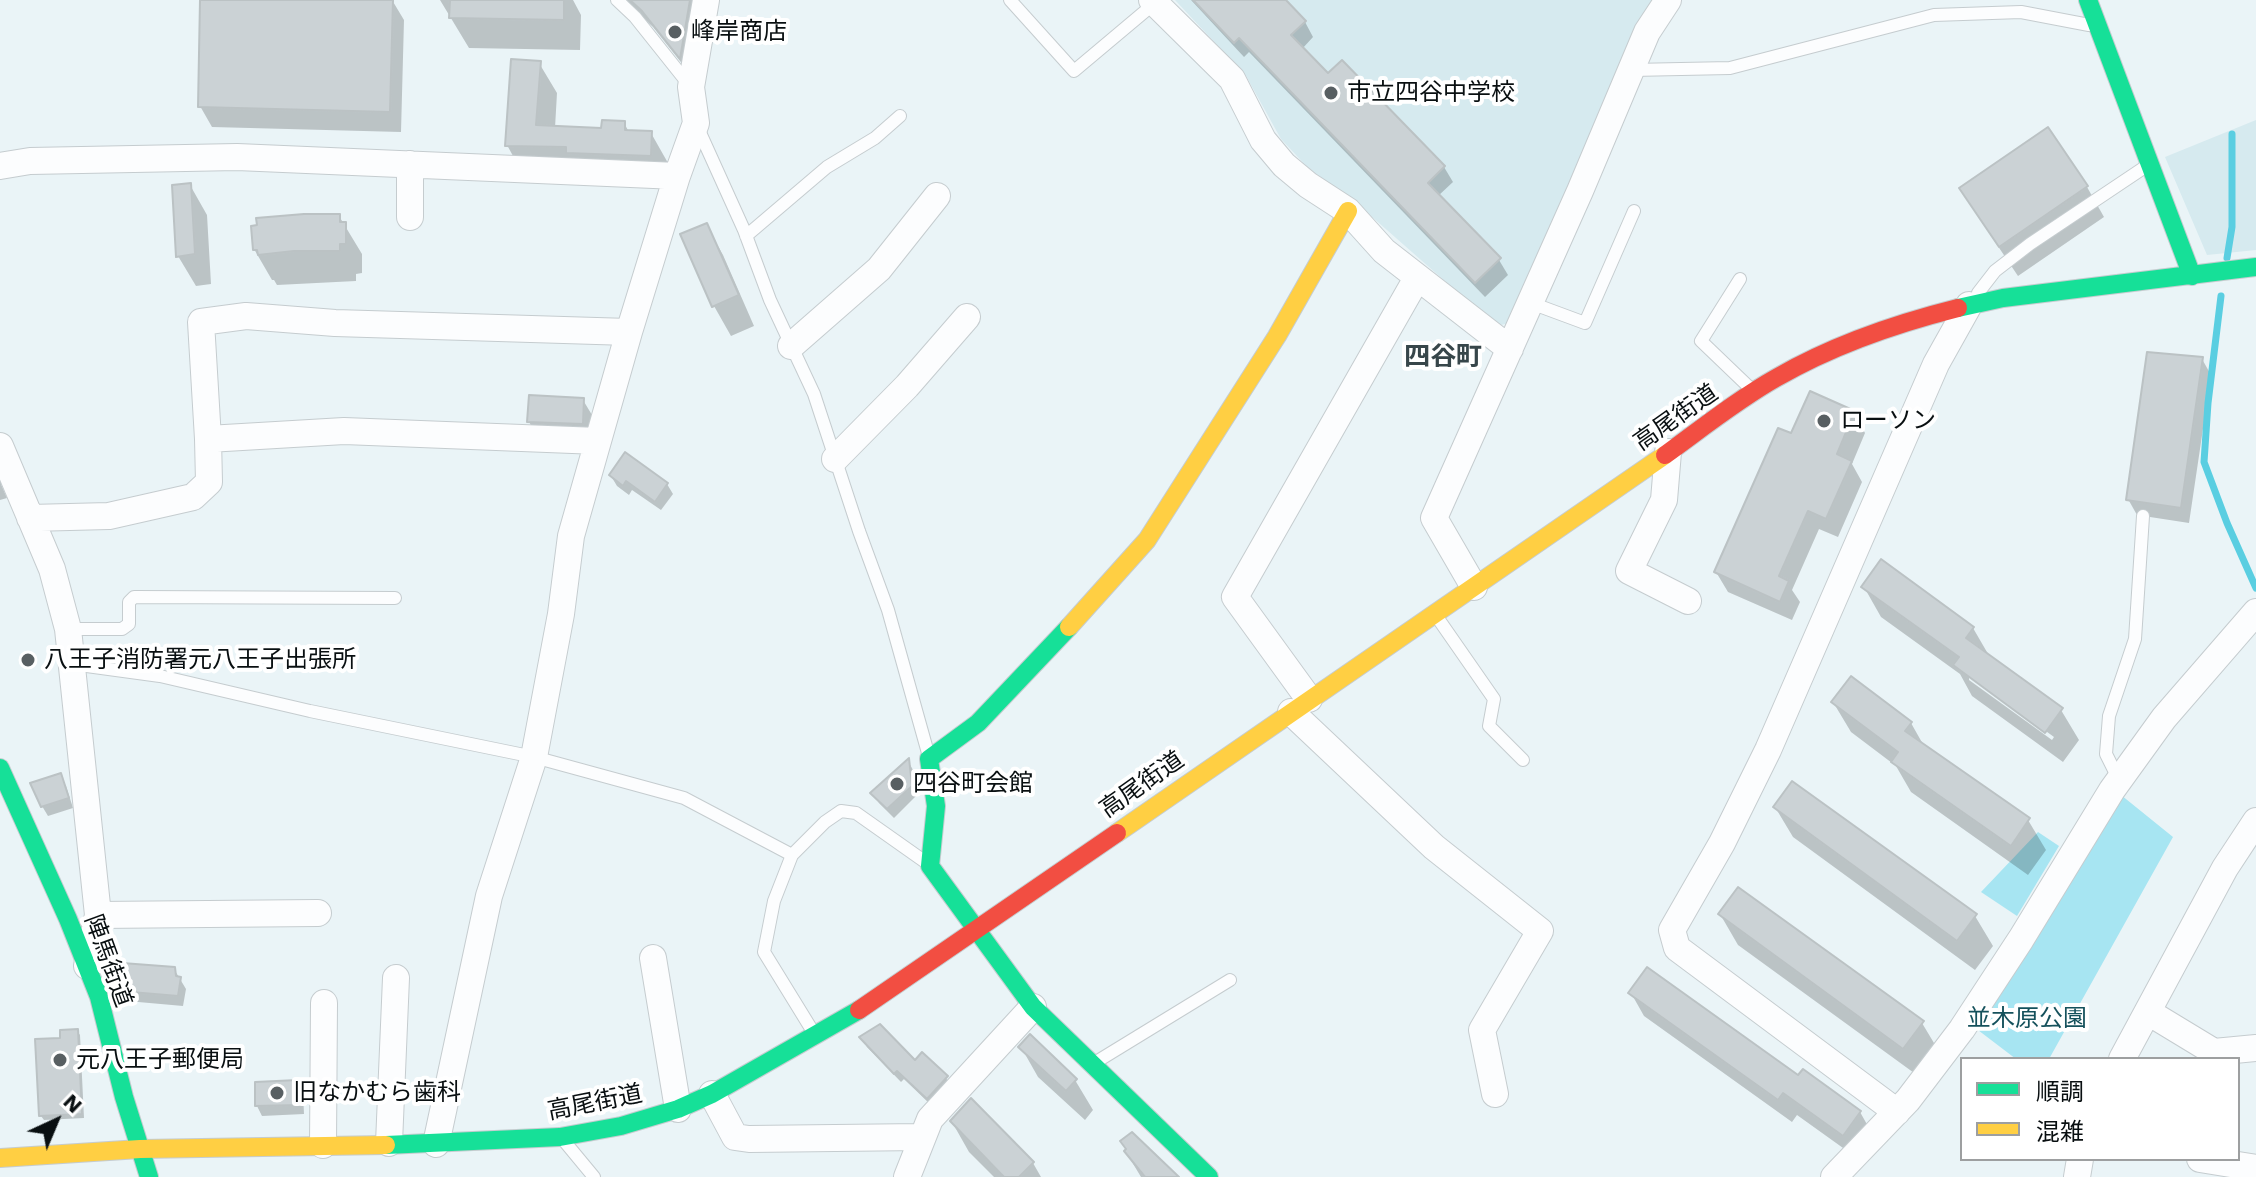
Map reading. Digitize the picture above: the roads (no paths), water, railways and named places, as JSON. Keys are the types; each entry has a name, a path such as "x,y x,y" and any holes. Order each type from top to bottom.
{"main road":[{"path":"2088,0 2192,276"},
{"path":"1209,1177 1033,1007 930,866 936,806 929,759 987,714 1147,540 1277,336 1348,211"},
{"name":"高尾街道","path":"0,1158 140,1149 436,1144 560,1137 621,1126 678,1109 712,1094 880,997 1774,379 1838,346 1903,322 1969,305 2003,298 2256,267"},
{"name":"陣馬街道","path":"3,784 99,997 149,1177"}],"street":[{"path":"436,1144 489,896 534,757 561,614 571,536 629,332 696,123 691,87 706,0"},
{"path":"1474,587 1434,518 1531,303 1647,32 1668,0"},
{"path":"1154,2 1232,79 1263,140 1284,165 1348,211 1384,251 1510,349"},
{"path":"0,166 30,161 237,157 677,176"},
{"path":"410,164 410,217"},
{"path":"791,346 879,269 937,196"},
{"path":"1417,278 1235,597 1300,705 1434,847 1540,931 1482,1030 1495,1094"},
{"path":"1897,1112 1677,948 1672,930 1722,843 1768,750 1936,364 1969,305"},
{"path":"30,518 109,516 193,497 209,482 201,322 246,316 335,323 629,332"},
{"path":"835,459 907,386 967,317"},
{"path":"208,439 344,431 598,441"},
{"path":"0,446 52,569 68,629 98,915 87,966"},
{"path":"1668,452 1664,500 1629,571 1688,601"},
{"path":"1834,1177 1897,1112 1962,1029 2119,780 2164,718 2256,612"},
{"path":"2123,1057 2225,868 2256,821"},
{"path":"98,915 318,913"},
{"path":"653,958 678,1109"},
{"path":"389,1143 396,978"},
{"path":"323,1145 324,1003"},
{"path":"907,1177 930,1119 1033,1007"},
{"path":"2148,1012 2214,1052 2256,1048"},
{"path":"712,1094 735,1137 921,1137"},
{"path":"2212,1161 2256,1168"}],"lane":[{"path":"617,0 635,17 691,87"},
{"path":"1010,0 1074,71 1154,2"},
{"path":"1632,70 1730,68 1934,15 2021,12 2097,27"},
{"path":"746,236 827,167 875,138 900,116"},
{"path":"696,123 746,236 770,300 814,394 888,610 929,759"},
{"path":"1969,305 1995,271 2149,164"},
{"path":"1531,303 1585,323 1634,211"},
{"path":"1740,279 1701,341 1755,393"},
{"path":"2119,780 2106,754 2109,716 2135,639 2143,516"},
{"path":"68,629 122,629 129,624 129,602 134,597 395,598"},
{"path":"1435,614 1494,699 1489,726 1523,760"},
{"path":"70,664 160,676 310,711 534,757 684,798 792,855"},
{"path":"816,1036 764,952 774,901 792,855 825,822 841,811 856,813 930,866"},
{"path":"1093,1064 1230,980"},
{"path":"560,1137 594,1177"}],"waterway":[{"path":"2227,258 2232,227 2232,134"},
{"path":"2221,296 2204,462 2256,588"}],"place":[{"name":"峰岸商店","path":"675,32"},
{"name":"市立四谷中学校","path":"1331,93"},
{"name":"ローソン","path":"1824,421"},
{"name":"八王子消防署元八王子出張所","path":"28,660"},
{"name":"四谷町会館","path":"897,784"},
{"name":"元八王子郵便局","path":"60,1060"},
{"name":"旧なかむら歯科","path":"277,1093"}],"district":[{"name":"四谷町","path":"1443,357"}],"park label":[{"name":"並木原公園","path":"2027,1019"}]}
